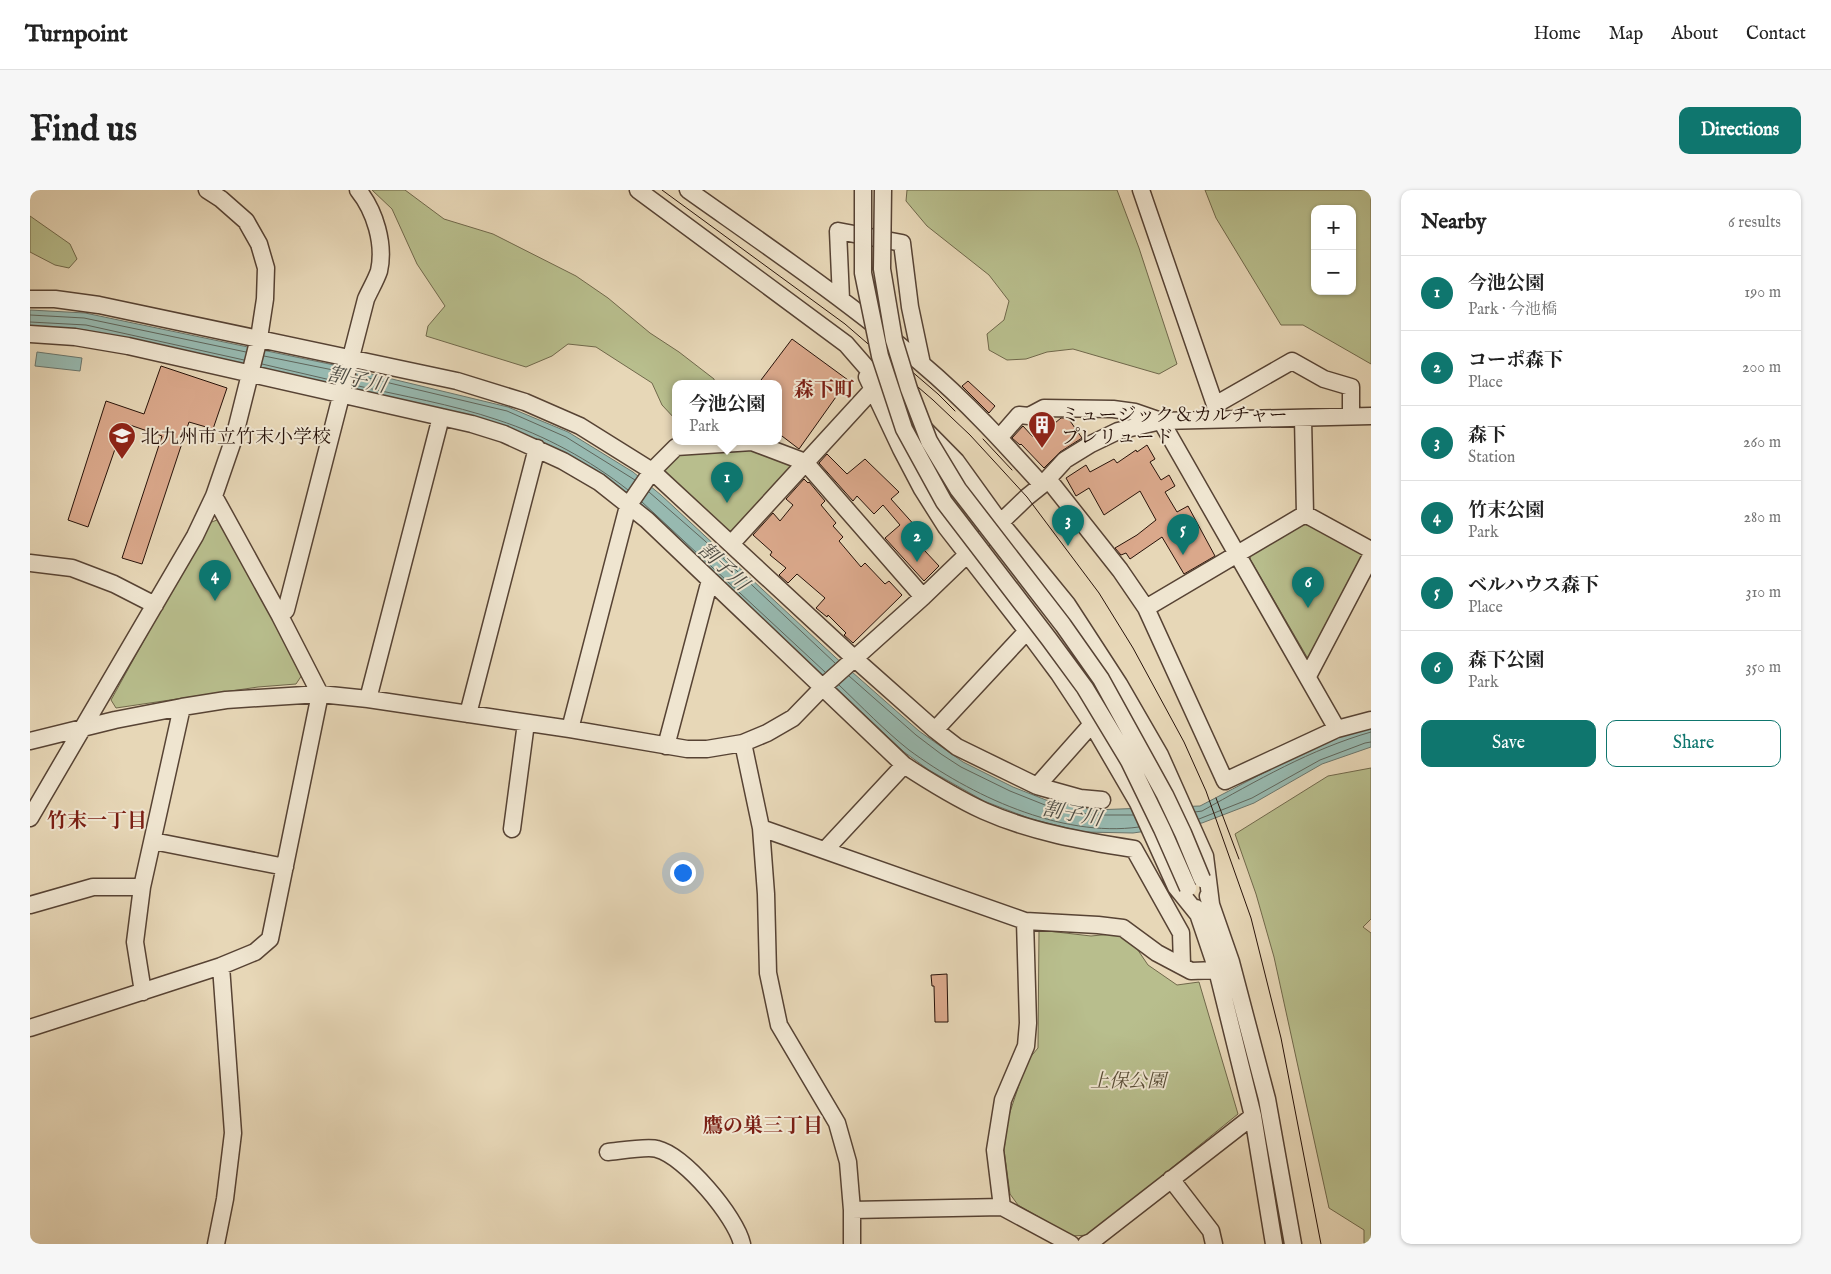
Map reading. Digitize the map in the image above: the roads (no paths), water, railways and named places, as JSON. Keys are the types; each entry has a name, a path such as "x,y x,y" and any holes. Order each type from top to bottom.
{"street":[{"path":"30,818 195,536 214,496 234,438 258,341 265,298 266,268 260,244 246,221 221,199 207,190"},
{"path":"280,616 286,610 366,299 378,272 381,253 370,208 358,190"},
{"path":"638,190 659,196 846,344 886,390 956,461 1000,522 1067,604 1119,684 1160,754 1205,856 1211,904 1253,1116 1274,1244"},
{"path":"688,190 841,299 922,364 964,402 1045,482 1120,570 1146,608 1225,781 1337,729 1371,720"},
{"path":"863,190 863,273 880,356 904,429 944,502 1049,639 1084,688 1129,761 1162,829 1195,884 1211,904"},
{"path":"883,190 882,269 894,340 909,389 930,441 958,489 1064,625 1101,680 1165,795 1183,833 1201,918"},
{"path":"1141,190 1216,412"},
{"path":"841,299 838,231 902,243 910,307 922,364"},
{"path":"30,299 55,299 99,305 350,361 457,381 525,402 580,426 650,473 731,544 852,661 957,747 1037,786 1080,798 1102,800"},
{"path":"30,334 75,337 128,346 342,393 488,429 537,448 563,461 599,482 647,520 904,765 948,793 986,812 1044,831 1086,842 1134,848 1180,933 1182,965"},
{"path":"846,344 865,372 901,450 922,489 946,527 1059,674 1092,724 1138,803 1176,887 1201,918 1224,966 1267,1099 1293,1244"},
{"path":"1216,412 1292,361 1324,379 1351,387 1351,416"},
{"path":"731,544 873,389"},
{"path":"999,438 1019,415 1029,416 1044,408 1113,409 1135,412 1160,421 1337,729"},
{"path":"30,741 182,707 226,700 320,694 368,699 570,729 666,746 707,749 743,743 767,734 793,718 824,687 923,597 1000,522 1045,482 1065,460 1091,444 1118,431 1160,421 1216,412 1303,418 1371,416"},
{"path":"368,699 440,417"},
{"path":"1303,418 1304,514"},
{"path":"570,729 628,504 650,473 676,447 697,445"},
{"path":"760,445 805,462 923,597"},
{"path":"468,714 537,448"},
{"path":"30,1028 221,966 254,952 270,939 320,694 280,616 214,496"},
{"path":"1304,514 1371,550"},
{"path":"1146,608 1304,514"},
{"path":"1308,676 1371,556"},
{"path":"30,563 72,568 114,584 156,605"},
{"path":"666,746 710,580"},
{"path":"935,730 1027,631"},
{"path":"143,992 135,942 142,888 182,707"},
{"path":"512,829 526,723"},
{"path":"1037,786 1092,724"},
{"path":"743,743 761,828 766,894 768,973 779,1025 837,1122 848,1162 852,1210 852,1244"},
{"path":"825,850 904,765"},
{"path":"761,828 1025,921 1123,928 1157,953 1191,971 1224,966"},
{"path":"153,840 285,867"},
{"path":"30,905 93,887 142,888"},
{"path":"1002,1207 995,1150 1003,1100 1026,1046 1028,1022 1025,921"},
{"path":"216,1244 225,1199 233,1133 221,966"},
{"path":"1086,1244 1253,1116"},
{"path":"608,1152 657,1148 680,1160 722,1207 740,1237 742,1244"},
{"path":"1171,1179 1211,1231 1214,1244"},
{"path":"852,1210 1002,1207 1071,1244"}],"water":[{"name":"割子川","path":"30,310 85,313 334,365 508,407 568,432 633,472 661,495 835,657 919,731 963,762 1013,787 1046,800 1093,810 1200,806 1317,745 1341,735 1371,727 1371,747 1322,764 1254,803 1202,823 1133,833 1084,832 1031,819 984,801 929,770 904,752 814,668 548,446 227,361 85,330 30,327"},
{"path":"37,352 82,358 80,371 35,366"}],"tram line":[{"path":"662,190 845,324 933,400 970,435 1027,497 1099,593 1133,648 1184,742 1206,791 1251,918 1281,1038 1321,1244"},
{"path":"888,351 955,411"},
{"path":"983,439 1012,470"},
{"path":"1216,798 1239,859"}],"place":[{"name":"ミュージック＆カルチャー プレリュード","path":"1042,449"},
{"name":"北九州市立竹末小学校","path":"122,460"},
{"name":"今池公園","path":"727,503"},
{"name":"森下","path":"1068,546"},
{"name":"ベルハウス森下","path":"1183,555"},
{"name":"コーポ森下","path":"917,562"},
{"name":"竹末公園","path":"215,601"},
{"name":"森下公園","path":"1308,608"}],"district":[{"name":"森下町","path":"824,389"},
{"name":"竹末一丁目","path":"97,820"},
{"name":"鷹の巣三丁目","path":"763,1125"}],"park label":[{"name":"上保公園","path":"1128,1080"}]}
